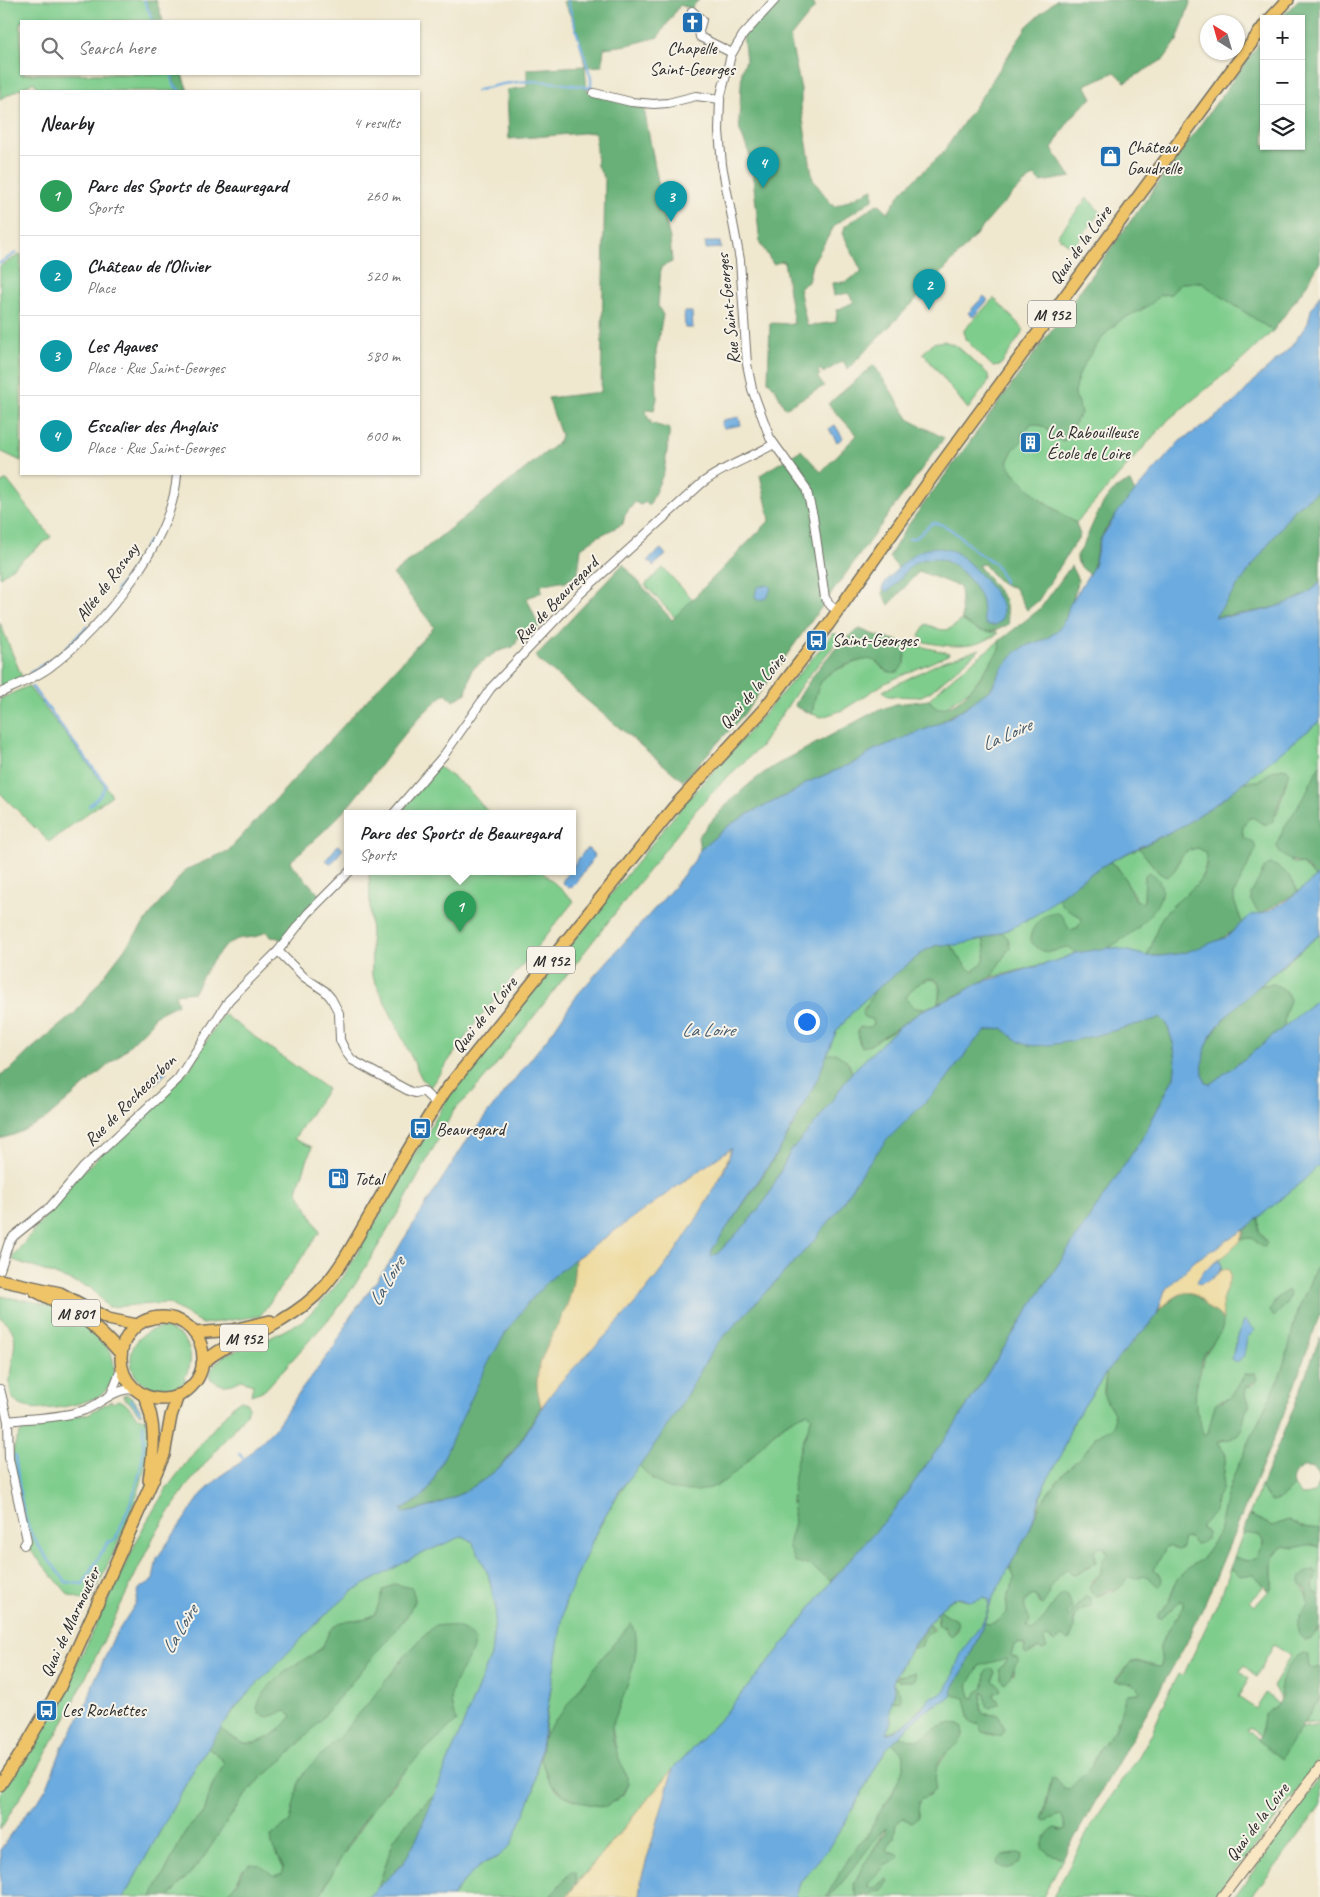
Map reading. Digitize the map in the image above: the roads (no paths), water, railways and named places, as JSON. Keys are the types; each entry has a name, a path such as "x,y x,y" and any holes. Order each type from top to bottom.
{"main road":[{"path":"1274,15 1288,0"},
{"name":"Quai de la Loire","path":"288,1316 317,1294 340,1264 446,1090 670,812 764,709 838,611 909,509 1118,221 1260,31"},
{"name":"M 801","path":"1,1277 63,1305 87,1320 103,1333 121,1354"},
{"name":"M 801","path":"21,1285 60,1293 108,1318 137,1325"},
{"name":"M 952","path":"194,1333 233,1330 288,1316"},
{"name":"M 952","path":"202,1364 227,1345 268,1328 288,1316"},
{"path":"161,1317 174,1319 185,1324 194,1333 200,1342 202,1364 198,1377 192,1385 178,1396 155,1398 139,1392 124,1376 121,1354 129,1333 137,1325 149,1319 161,1317"},
{"name":"Quai de Marmoutier","path":"139,1392 151,1415 154,1429 153,1455 147,1494"},
{"name":"Quai de Marmoutier","path":"0,1785 59,1689 164,1455 171,1416 178,1396"},
{"name":"Quai de la Loire","path":"1222,1897 1320,1768"}],"street":[{"name":"Rue Saint-Georges","path":"775,0 743,35 732,53 720,99 722,165 740,268 747,364 756,399 766,430 806,488 814,524 825,598 838,611"},
{"path":"692,11 702,20 699,31 700,37 732,53"},
{"path":"594,93 631,102 654,104 668,103 696,96 720,99"},
{"name":"Rue de Beauregard","path":"397,810 444,755 487,692 581,593 650,532 687,496 712,476 774,444"},
{"name":"Allée de Rosnay","path":"0,693 50,667 77,644 111,606 159,537 173,503 177,475"},
{"path":"346,875 308,914 279,949 304,977 331,998 339,1013 340,1040 352,1060 409,1092 423,1091 437,1104"},
{"name":"Rue de Rochecorbon","path":"1,1277 9,1242 14,1236 50,1207 83,1168 178,1079 230,1000 279,949"},
{"path":"111,1394 122,1368"},
{"path":"0,1389 8,1421 9,1459 26,1540 24,1545"},
{"path":"8,1421 85,1410 111,1394 126,1389 139,1392"}],"water":[{"path":"705,242 720,242 721,248 706,249"},
{"name":"La Loire","path":"1320,294 1320,490 1294,509 1215,617 1256,612 1286,603 1300,597 1320,582 1320,721 1223,799 1184,825 1109,862 1082,879 1037,914 1012,928 983,939 958,945 937,945 926,950 874,991 854,1010 836,1032 817,1080 783,1144 712,1250 711,1257 718,1253 748,1222 767,1198 790,1152 818,1120 852,1072 900,1026 925,1009 959,995 978,983 1059,960 1076,953 1116,948 1147,956 1184,953 1227,937 1250,915 1268,911 1277,906 1320,874 1320,934 1267,978 1224,1019 1208,1041 1204,1053 1203,1072 1206,1083 1210,1084 1255,1051 1320,997 1320,1164 1244,1230 1196,1260 1165,1290 1156,1317 1106,1373 1072,1424 1062,1454 1045,1484 1030,1529 992,1599 966,1666 955,1684 951,1695 927,1709 886,1749 846,1821 827,1850 801,1881 795,1897 639,1897 641,1880 673,1769 724,1715 786,1641 831,1581 893,1512 954,1426 1143,1137 1174,1077 1176,1060 1173,1043 1167,1024 1161,1018 1091,1037 1051,1045 1035,1046 1024,1044 1002,1028 986,1031 976,1040 942,1085 885,1142 859,1176 839,1209 811,1244 715,1346 677,1411 647,1456 620,1490 598,1528 565,1603 534,1789 511,1845 498,1857 480,1866 463,1882 452,1897 368,1897 403,1864 417,1838 491,1656 496,1610 492,1590 488,1574 476,1548 472,1541 463,1536 416,1556 353,1591 322,1618 252,1689 234,1709 198,1762 124,1897 0,1897 0,1850 47,1787 64,1743 88,1701 93,1684 113,1639 136,1603 139,1589 153,1580 157,1558 202,1494 223,1474 240,1463 275,1428 335,1346 350,1317 391,1261 464,1145 553,1031 578,994 674,887 700,850 728,826 795,791 806,783 858,761 874,750 936,725 956,714 991,689 1002,668 1016,652 1028,645 1046,639 1057,631 1066,618 1069,606 1094,566 1100,540 1120,509 1180,441 1205,425 1236,401 1257,378 1290,348 1308,323 1311,310","holes":["731,1148 718,1183 667,1263 645,1292 606,1336 558,1385 504,1463 483,1480 444,1502 403,1513 402,1509 421,1498 429,1489 486,1367 506,1332 528,1303 548,1281 575,1259","984,1597 989,1599 986,1614 961,1654 946,1689 929,1699 904,1725 886,1734 891,1722 890,1710 895,1676 921,1633 947,1602 954,1598 973,1601"]},
{"path":"984,296 988,300 973,317 968,313"},
{"path":"684,312 692,312 693,328 685,328"},
{"path":"739,417 741,425 724,428 721,425 723,420"},
{"path":"835,425 843,438 837,442 829,429"},
{"path":"934,547 953,551 966,560 981,576 1002,606 1003,614 1001,621 995,625 987,625 977,590 964,573 947,561 927,559 917,562 887,592 882,588 900,566 912,556 919,551"},
{"path":"661,549 666,555 653,566 648,560"},
{"path":"768,585 771,588 767,597 757,600 755,596 757,587"},
{"path":"338,845 343,849 331,864 326,860"},
{"path":"586,849 589,849 595,856 575,884 568,888 562,882 566,875 576,875 576,862"},
{"path":"161,1066 167,1072 154,1085 148,1079"},
{"path":"1220,1260 1222,1267 1218,1273 1209,1280 1199,1284 1197,1282 1204,1272"},
{"path":"1244,1320 1255,1330 1247,1338 1244,1356 1237,1362 1232,1359"}],"waterway":[{"path":"144,0 153,20"},
{"path":"567,0 591,78 591,87"},
{"path":"173,75 172,81 179,90"},
{"path":"476,91 506,84 534,81 591,88"},
{"path":"0,263 16,253"},
{"path":"909,539 917,537 932,523 938,523 950,529 978,553 995,564 1004,582"},
{"path":"116,591 131,571 149,541"},
{"path":"30,673 61,653 87,627"},
{"path":"32,687 106,785 100,795 89,806"},
{"path":"131,1400 140,1412"},
{"path":"66,1582 83,1584 108,1542 115,1540 127,1512 141,1469 144,1439 143,1424"},
{"path":"239,1454 244,1459"},
{"path":"15,1455 22,1503 30,1531 42,1551 66,1582"}],"place":[{"name":"Chapelle Saint-Georges","path":"692,23"},
{"name":"Château Gaudrelle","path":"1111,157"},
{"name":"Escalier des Anglais","path":"763,188"},
{"name":"Les Agaves","path":"671,222"},
{"name":"Château de l'Olivier","path":"929,310"},
{"name":"La Rabouilleuse École de Loire","path":"1031,442"},
{"name":"Saint-Georges","path":"816,640"},
{"name":"Parc des Sports de Beauregard","path":"460,932"},
{"name":"Beauregard","path":"420,1129"},
{"name":"Total","path":"338,1179"},
{"name":"Les Rochettes","path":"46,1710"}]}
